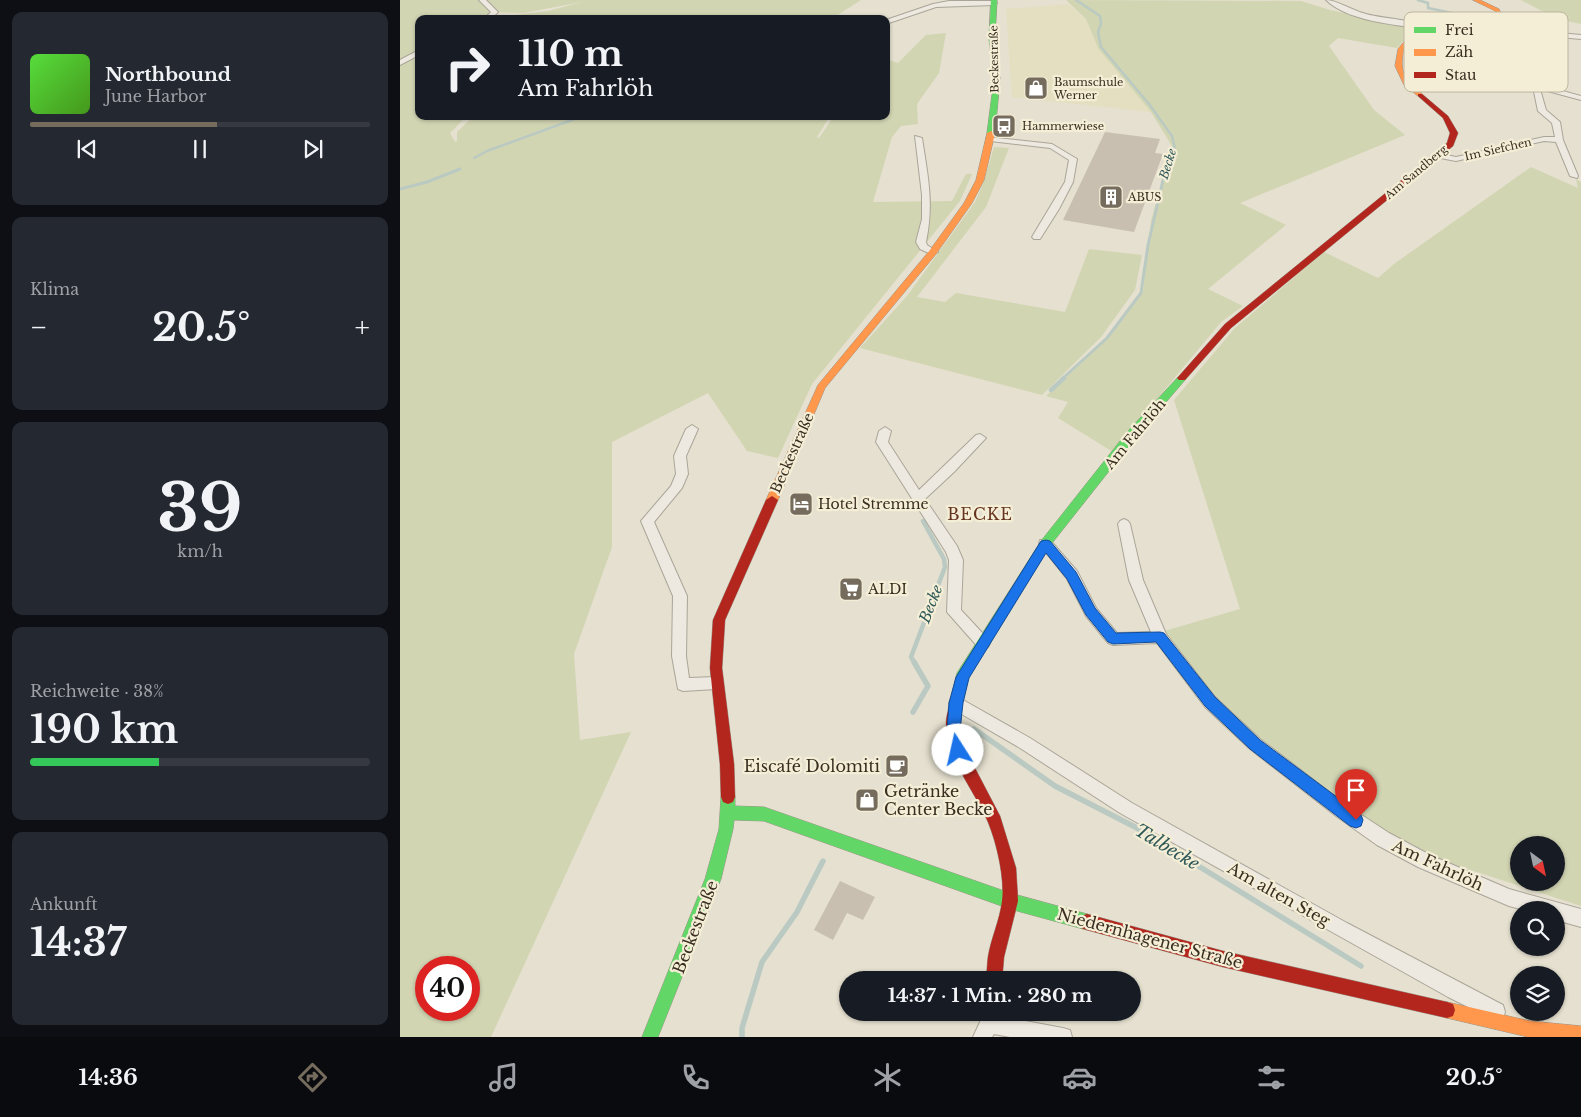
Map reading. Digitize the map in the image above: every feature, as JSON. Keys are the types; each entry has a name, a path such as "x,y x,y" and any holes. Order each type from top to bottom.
{"main road":[{"path":"1476,0 1498,12"},
{"name":"Beckestraße","path":"650,1037 714,882 728,813 728,762 716,684 715,642 719,620 821,387 932,252 968,202 980,180 993,124 997,79 992,39 994,2"},
{"name":"Am Sandberg","path":"1404,45 1401,49 1398,66 1404,80"},
{"name":"Am Sandberg","path":"1228,326 1450,144 1454,133 1446,117 1416,92"},
{"name":"Am Fahrlöh","path":"995,971 996,957 1010,901 1008,868 995,820 958,750 953,730 956,703 962,677 1046,544 1132,434 1228,326"},
{"name":"Niedernhagener Straße","path":"728,813 764,814 1010,901 1224,959 1530,1029 1581,1034"}],"street":[{"path":"482,0 495,12 492,15"},
{"path":"1329,0 1335,6 1343,9 1373,18 1404,23"},
{"path":"890,21 936,5 994,2"},
{"path":"1568,37 1581,38"},
{"path":"400,63 415,54"},
{"path":"1537,92 1542,111 1556,122 1559,140 1574,176"},
{"path":"1556,92 1581,98"},
{"path":"918,138 926,196 926,218 921,242 923,247 932,252"},
{"path":"990,139 1052,146 1073,159 1069,182 1055,209 1036,237"},
{"name":"Im Siefchen","path":"1438,155 1456,159 1526,142 1544,139 1559,140"},
{"path":"692,429 680,456 682,474 676,488 647,522 680,596 679,656 683,685 716,684"},
{"path":"885,431 882,442 952,550 956,560 954,612 983,643"},
{"path":"918,498 950,470 980,438"},
{"name":"Am Fahrlöh","path":"1124,524 1136,580 1160,637 1210,702 1255,744 1342,811 1383,839 1424,861 1509,898 1520,901"},
{"path":"1046,544 1072,575 1091,612 1113,639 1160,637"},
{"name":"Am alten Steg","path":"956,703 1025,743 1126,808 1454,991 1530,1029"},
{"name":"Am Fahrlöh","path":"1565,913 1581,918"},
{"path":"987,1024 1063,1037"}],"shaded area":[{"name":"Baumschule Werner","path":"1068,4 1086,19 1098,48 1151,112 1012,97 1006,9"}],"green space":[{"path":"400,0 479,0 492,13 490,15 415,15 415,120 463,120 450,133 455,142 457,141 457,132 470,120 828,120 817,137 819,138 831,120 890,120 890,60 898,63 926,35 946,33 939,73 917,104 918,124 901,126 892,137 873,202 952,201 966,174 972,174 960,201 812,384 778,458 747,451 708,393 612,442 612,547 574,654 580,740 631,732 491,1037 400,1037"},
{"path":"485,0 861,0 837,15 514,15 548,11 582,2 523,13 497,12"},
{"path":"1066,0 1301,1 1330,10 1404,25 1404,40 1397,48 1338,38 1329,46 1374,110 1405,135 1240,203 1286,225 1208,289 1243,306 1221,322 1113,452 1058,418 1068,402 1046,396 1107,338 1143,291 1151,221 1172,146 1151,112 1098,48 1086,19"},
{"path":"1521,0 1581,0 1581,24 1568,21 1568,12 1544,12"},
{"path":"994,147 1009,148 986,207 917,297 945,302 956,293 1065,312 1089,249 1142,255 1135,290 1101,337 1042,395 860,348 907,296 975,202 984,181"},
{"path":"1531,167 1578,188 1576,179 1581,182 1581,906 1535,891 1565,891 1565,836 1510,836 1510,883 1446,862 1385,837 1341,807 1212,700 1161,632 1240,609 1174,400 1235,328 1324,252 1378,278 1394,264"}],"building":[{"name":"ABUS","path":"1105,132 1160,139 1155,153 1163,154 1134,232 1063,220"},
{"path":"840,881 875,897 863,920 847,913 833,940 814,930"}],"waterway":[{"name":"Becke","path":"1076,0 1100,16 1101,24 1098,32 1101,47 1149,104 1172,136 1175,149 1169,164"},
{"path":"1418,0 1428,3 1428,8 1447,12"},
{"path":"474,158 487,151 572,120"},
{"name":"Becke","path":"1062,379 1107,338 1141,293 1148,245 1164,176 1169,163"},
{"path":"400,189 427,182 460,169"},
{"name":"Becke","path":"1051,390 1064,378"},
{"name":"Becke","path":"915,663 911,657 945,567 944,559 923,521"},
{"name":"Becke","path":"913,712 928,686 914,662"},
{"name":"Talbecke","path":"974,729 1055,786 1135,827 1361,966"},
{"path":"742,1037 742,1028 762,962 797,912 823,861"}],"traffic: fast":[{"path":"991,133 997,79 992,39 994,0"},
{"path":"955,710 962,677 1045,544 1132,434 1182,378"},
{"path":"650,1037 713,879 726,829 728,797"},
{"path":"728,813 764,814 1010,901 1087,922"}],"traffic: slow":[{"path":"1476,0 1498,12"},
{"path":"1404,45 1401,49 1398,66 1404,80"},
{"path":"1416,92 1420,95"},
{"path":"772,500 821,387 933,252 968,203 980,180 991,133"},
{"path":"1447,1010 1530,1029 1581,1034"}],"traffic: jam":[{"path":"1182,378 1228,326 1450,144 1454,133 1446,117 1420,95"},
{"path":"728,797 727,764 716,668 719,620 772,500"},
{"path":"955,710 953,730 958,750 995,821 1008,868 1010,901 996,957 995,971"},
{"path":"1087,922 1223,959 1447,1010"}],"place":[{"name":"Baumschule Werner","path":"1036,88"},
{"name":"Hammerwiese","path":"1004,126"},
{"name":"ABUS","path":"1111,197"},
{"name":"Hotel Stremme","path":"801,504"},
{"name":"ALDI","path":"851,589"},
{"name":"Eiscafé Dolomiti","path":"897,766"},
{"name":"Getränke Center Becke","path":"867,800"}],"district":[{"name":"BECKE","path":"980,514"}],"route":[{"path":"958,750 953,730 956,703 962,677 1046,544 1072,575 1091,612 1113,639 1160,637 1210,702 1255,744 1356,820"}]}
